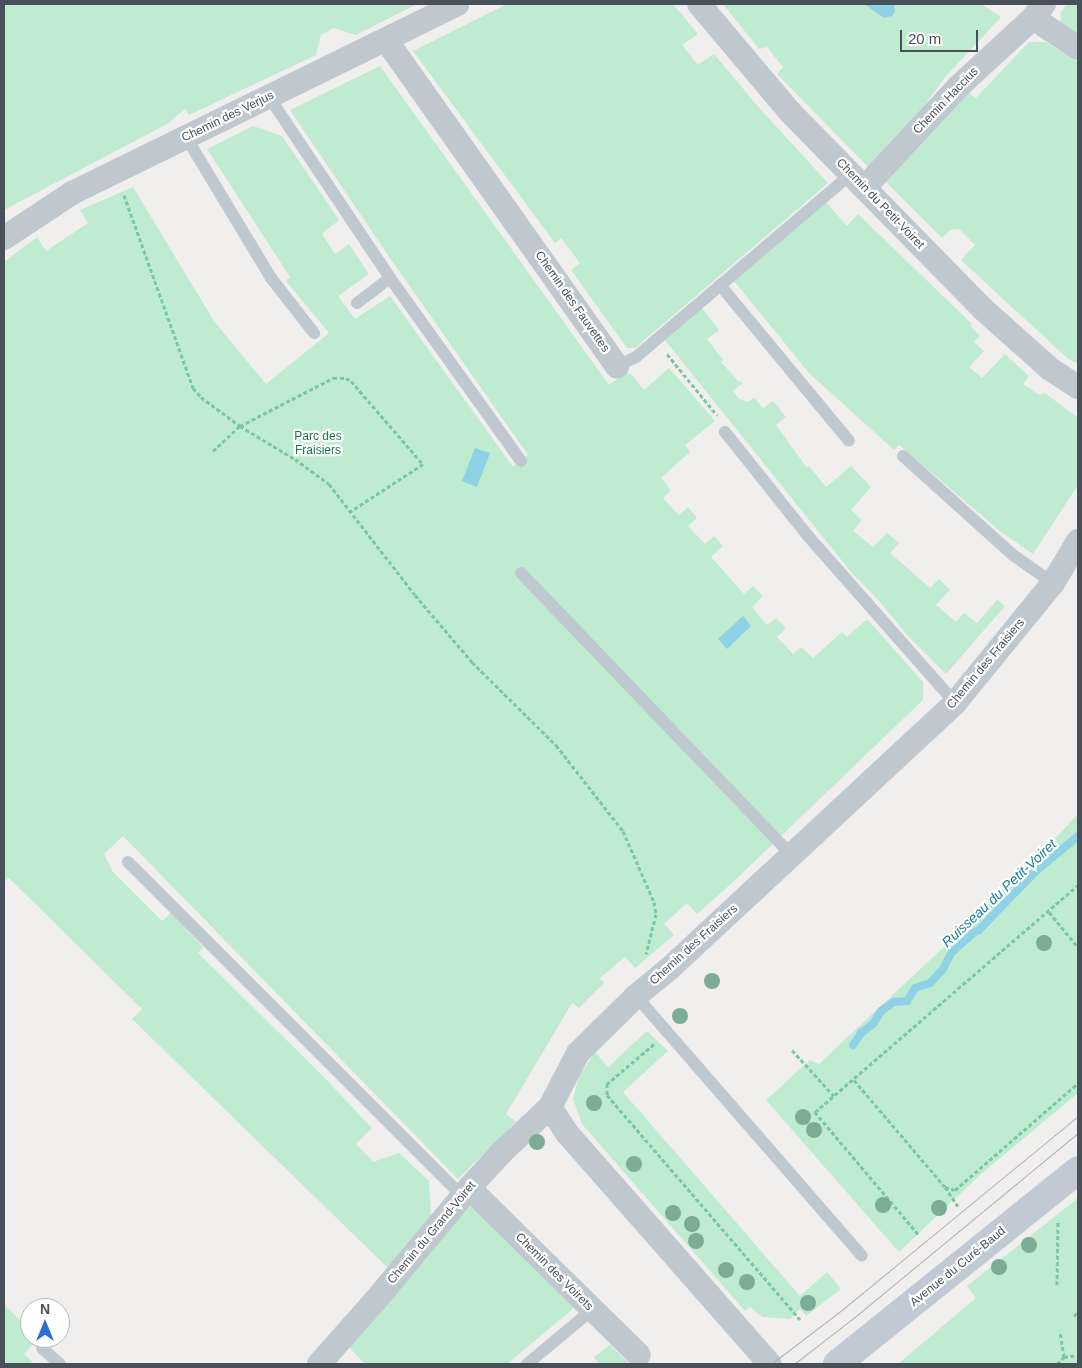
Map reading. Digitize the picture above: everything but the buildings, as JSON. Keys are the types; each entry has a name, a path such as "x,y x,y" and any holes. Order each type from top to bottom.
{"street":[{"name":"Chemin des Verjus","path":"4,238 72,193 457,4"},
{"name":"Chemin du Petit-Voiret","path":"699,4 790,112 983,309 1050,369 1078,387"},
{"name":"Chemin Haccius","path":"857,181 1039,11 1078,48"},
{"name":"Chemin des Fauvettes","path":"386,40 617,366"},
{"name":"Chemin des Fraisiers","path":"550,1106 578,1053 636,996 670,968 792,856 955,703 1052,583 1078,542"},
{"name":"Chemin du Grand-Voiret","path":"319,1364 375,1301 465,1192 520,1133 550,1106"},
{"path":"550,1106 572,1139 770,1364"},
{"name":"Avenue du Curé-Baud","path":"837,1364 1078,1170"},
{"name":"Chemin des Voirets","path":"465,1192 639,1355"}],"lane":[{"path":"269,97 390,278 520,461"},
{"path":"186,137 271,278 314,333"},
{"name":"Chemin des Fauvettes","path":"617,366 636,356 720,285 857,181"},
{"path":"357,303 390,278"},
{"path":"720,285 849,441"},
{"path":"725,432 808,536 955,703"},
{"path":"903,456 1013,555 1052,583"},
{"path":"522,573 792,856"},
{"path":"128,862 465,1192"},
{"path":"636,996 862,1256"},
{"path":"527,1364 592,1310"},
{"path":"42,1348 60,1364"}],"path":[{"path":"115,171 193,388 201,397 240,426 295,459 329,484 415,595 472,662 556,745 623,831 654,902 656,914 636,996"},
{"path":"656,339 719,417 725,432"},
{"path":"213,451 240,426 332,378 340,377 351,381 423,464 351,511"},
{"path":"918,1234 814,1112 854,1080 1078,885"},
{"path":"1049,912 1078,946"},
{"path":"668,1032 607,1084 607,1095 800,1318"},
{"path":"792,1050 834,1096"},
{"path":"854,1080 958,1206"},
{"path":"944,1187 955,1190 1078,1082"},
{"path":"1057,1285 1059,1222"},
{"path":"1074,1316 1078,1312"},
{"path":"1060,1334 1064,1357"},
{"path":"1057,1364 1064,1357 1078,1355"}],"green space":[{"path":"4,4 417,4 356,35 333,28 321,35 316,55 189,115 185,109 167,124 4,210"},
{"path":"507,4 673,4 698,34 682,45 698,65 714,54 761,110 828,183 635,348 627,348 571,270 580,263 561,238 555,243 413,51"},
{"path":"723,4 981,4 1001,17 946,76 919,113 868,167 777,74 783,67 767,47 759,49"},
{"path":"1067,4 1078,4 1078,34 1060,22 1061,12"},
{"path":"1029,42 1046,42 1078,62 1078,364 1067,358 961,260 975,245 959,229 950,230 942,238 886,182 969,93 976,98"},
{"name":"Parc des Fraisiers","path":"380,66 609,385 622,375 630,373 644,390 669,368 715,421 685,445 690,452 661,478 671,490 663,498 679,515 688,507 697,518 688,526 705,544 714,536 723,546 711,557 744,594 753,586 763,596 752,607 767,625 776,618 786,628 777,637 793,654 801,647 813,658 842,632 847,637 867,619 923,682 923,700 733,882 697,914 687,903 664,924 674,935 635,968 625,957 600,978 604,983 579,1008 572,1003 506,1114 516,1122 458,1179 123,836 104,854 113,872 162,921 171,913 203,947 198,953 321,1074 372,1128 356,1144 373,1162 399,1153 429,1181 431,1215 390,1270 132,1019 142,1009 9,878 4,881 4,262 37,237 46,251 88,223 80,210 133,187 214,321 266,384 329,333 286,281 290,277 207,149 253,126 282,136 339,220 322,234 335,254 349,244 369,274 338,296 355,319 390,296 513,467 528,455 390,258 290,110"},
{"path":"826,202 847,226 858,214 972,324 970,326 980,335 974,342 984,351 969,367 982,378 1005,354 1029,376 1023,384 1039,395 1045,393 1078,418 1078,485 1033,554 1000,531 899,445 894,450 809,373 734,281"},
{"path":"702,308 719,330 707,339 723,360 721,362 739,382 743,383 733,391 739,399 748,402 754,398 763,408 773,401 786,417 776,425 807,468 809,466 826,487 851,466 871,487 851,510 862,520 853,531 873,547 887,533 899,543 890,553 930,588 939,579 950,590 936,605 956,622 964,613 977,623 997,600 1005,606 946,674 908,636 880,602 851,572 664,339"},
{"path":"1078,814 1078,1093 981,1174 899,1252 766,1100 810,1060 819,1064 1026,870"},
{"path":"647,1031 668,1051 623,1092 800,1296 827,1272 841,1289 806,1316 800,1309 790,1319 763,1317 750,1307 745,1311 582,1124 573,1099 579,1076 595,1052 608,1067"},
{"path":"1077,1199 1078,1364 898,1364 976,1298 967,1286"},
{"path":"462,1207 472,1207 574,1308 507,1364 365,1364 347,1345"},
{"path":"4,1305 20,1320 20,1348 30,1348 24,1354 32,1361 30,1364 4,1364"},
{"path":"610,1345 630,1364 599,1364 594,1357"}],"water":[{"path":"864,4 894,4 895,12 892,16 884,18"},
{"path":"475,448 490,453 477,487 462,481"},
{"path":"743,616 751,626 727,649 718,639"}],"waterway":[{"name":"Ruisseau du Petit-Voiret","path":"853,1045 861,1033 873,1024 881,1011 894,1002 907,1001 915,988 930,983 943,969 951,953 979,930 1035,872 1078,836"}],"tram line":[{"path":"771,1364 843,1309 1078,1116"},
{"path":"794,1364 851,1320 1078,1133"}]}
